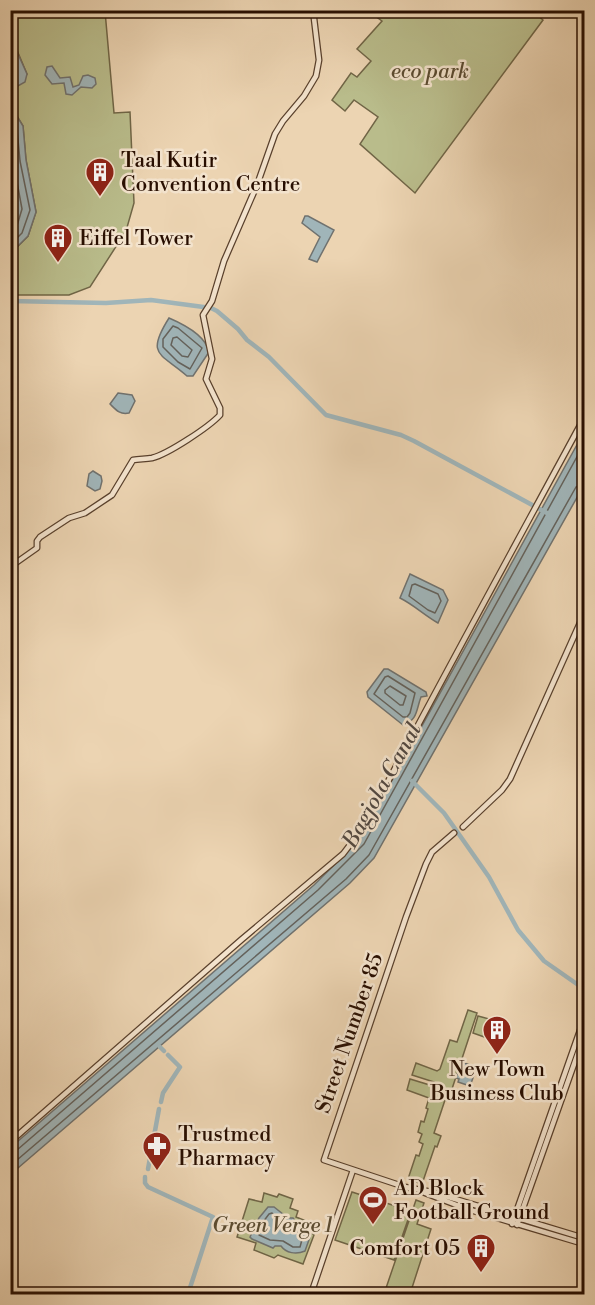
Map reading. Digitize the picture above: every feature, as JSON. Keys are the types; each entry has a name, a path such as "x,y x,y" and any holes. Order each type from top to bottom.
{"street":[{"path":"10,567 35,550 40,537 112,495 133,460 152,458 162,453 207,427 219,417 221,411 206,380 212,359 204,312 211,304 224,261 260,177 275,134 316,76 319,60 313,10"},
{"path":"10,1142 348,849 365,825 453,662 482,603 585,418"},
{"path":"463,827 507,784 585,614"},
{"name":"Street Number 85","path":"353,1170 324,1160 427,861 432,852 454,833"},
{"path":"515,1222 585,1019"},
{"path":"515,1222 585,1036"},
{"path":"311,1294 353,1170 585,1245"},
{"path":"515,1222 585,1239"}],"green space":[{"name":"eco park","path":"531,10 543,20 415,193 360,144 378,117 354,100 345,111 332,100 351,73 357,77 371,61 357,49 382,21 368,11"},
{"path":"10,11 105,11 114,113 130,112 134,203 126,231 90,287 69,295 11,295 11,253 28,236 36,212 26,160 23,126 15,113 14,88 27,74 11,36"},
{"path":"468,1010 477,1013 448,1101 445,1100 434,1133 441,1136 437,1147 435,1146 422,1184 408,1179 416,1155 419,1156 423,1144 419,1142 422,1134 418,1132 421,1121 424,1122 429,1098 407,1090 410,1079 433,1086 434,1082 412,1075 416,1063 437,1071 440,1069 450,1040 457,1042"},
{"path":"478,1016 493,1020 495,1030 493,1036 487,1038 473,1033"},
{"name":"AD Block Football Ground","path":"352,1192 411,1211 394,1260 335,1240"},
{"name":"Green Verge 1","path":"264,1193 277,1197 279,1194 293,1199 290,1208 298,1211 296,1217 311,1223 309,1230 314,1235 303,1264 278,1255 274,1258 254,1250 256,1243 237,1237 249,1199 262,1202"},
{"path":"416,1200 424,1203 417,1224 431,1229 410,1294 384,1294"}],"water":[{"path":"10,36 27,74 25,82 14,88 16,92 15,113 23,126 26,160 36,212 28,236 11,253"},
{"path":"52,66 60,78 70,77 73,87 79,85 83,76 88,75 95,78 96,84 92,88 81,87 72,95 66,94 64,83 52,84 45,75 47,67"},
{"path":"305,216 334,230 317,262 309,259 320,237 302,223"},
{"path":"169,318 193,331 207,346 209,352 193,376 187,376 159,353 158,340"},
{"path":"118,393 132,395 135,401 129,413 121,413 110,404"},
{"path":"584,432 584,485 374,858 350,883 11,1174 10,1148 314,885 359,840"},
{"path":"93,471 101,476 102,481 100,489 95,491 87,486 89,474"},
{"path":"410,574 443,590 448,600 438,623 400,598"},
{"path":"384,669 388,669 426,692 427,696 421,697 414,717 403,725 368,697 367,692"},
{"path":"461,1062 477,1067 470,1086 458,1082 459,1079 456,1078"},
{"path":"268,1207 274,1207 288,1218 293,1218 301,1228 311,1234 305,1251 288,1252 281,1246 273,1248 250,1237 259,1218"}],"waterway":[{"path":"10,301 106,303 151,300 211,308 269,357 326,415 401,435 547,513"},
{"path":"412,781 444,813 489,877 518,930 544,961 584,989"},
{"path":"160,1047 164,1051"},
{"path":"161,1102 163,1093 180,1067 168,1055"},
{"path":"148,1169 159,1109"},
{"path":"145,1177 148,1187 213,1217 188,1294"}],"place":[{"name":"Taal Kutir Convention Centre","path":"100,198"},
{"name":"Eiffel Tower","path":"58,264"},
{"name":"New Town Business Club","path":"497,1056"},
{"name":"Trustmed Pharmacy","path":"157,1172"},
{"name":"AD Block Football Ground","path":"373,1226"},
{"name":"Comfort 05","path":"481,1274"}],"water label":[{"name":"Bagjola Canal","path":"381,785"}]}
